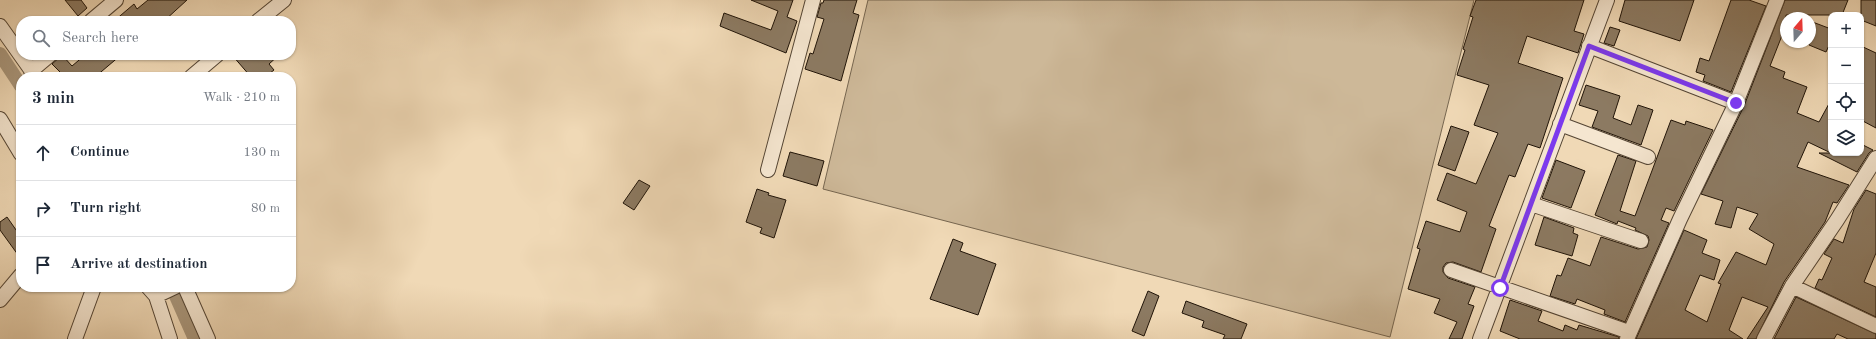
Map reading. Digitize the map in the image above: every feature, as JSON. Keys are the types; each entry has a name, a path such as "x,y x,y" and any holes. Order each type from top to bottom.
{"street":[{"path":"97,16 116,0"},
{"path":"264,16 284,0"},
{"path":"768,170 813,0"},
{"path":"1480,339 1607,0"},
{"path":"1451,270 1628,336 1680,220 1736,103 1777,0"},
{"path":"0,26 16,49"},
{"path":"1589,46 1736,103"},
{"path":"24,60 33,72"},
{"path":"36,72 46,60"},
{"path":"197,72 211,60"},
{"path":"0,119 16,146"},
{"path":"1560,124 1648,157"},
{"path":"1764,339 1792,286 1837,220 1876,158"},
{"path":"1531,204 1641,241"},
{"path":"0,300 16,281"},
{"path":"1792,286 1876,326"},
{"path":"75,339 92,292"},
{"path":"152,292 170,339"},
{"path":"187,292 208,339"}],"shaded area":[{"path":"868,0 1474,0 1390,337 823,189"}],"building":[{"path":"65,0 81,0 87,8 78,16"},
{"path":"148,0 187,0 169,16 120,16 134,4 137,9"},
{"path":"751,0 793,0 787,17 797,21 786,53 720,26 724,13 771,30 778,11"},
{"path":"824,0 857,0 853,13 859,15 841,81 805,69 810,53 813,54 824,19 817,17 821,3 823,3"},
{"path":"1476,0 1584,0 1574,31 1584,34 1578,53 1527,36 1518,63 1563,78 1540,148 1528,144 1515,177 1509,175 1489,226 1496,229 1481,272 1453,262 1446,263 1443,267 1443,272 1448,278 1475,287 1468,304 1474,306 1462,339 1449,339 1457,322 1434,313 1440,299 1408,289 1420,249 1417,248 1426,221 1460,232 1467,212 1437,200 1447,173 1476,184 1498,133 1474,125 1489,85 1457,75 1473,17 1470,16"},
{"path":"1625,0 1694,0 1680,41 1619,21"},
{"path":"1731,0 1749,0 1766,6 1731,92 1703,81 1705,75 1696,72 1700,58 1709,61"},
{"path":"1785,0 1848,0 1843,12 1828,12 1828,15 1816,15 1816,12 1780,12"},
{"path":"1861,0 1876,0 1876,26 1864,21 1864,12 1861,12"},
{"path":"1780,13 1780,41 1770,66 1785,72 1783,78 1807,87 1797,113 1819,122 1828,106 1828,152 1808,142 1797,167 1849,185 1837,203 1833,202 1825,222 1784,282 1756,339 1747,339 1768,307 1742,297 1729,330 1743,339 1636,339 1684,230 1707,240 1702,253 1720,260 1714,280 1700,275 1685,310 1707,322 1721,284 1718,283 1736,252 1766,265 1774,244 1749,229 1758,214 1737,207 1731,228 1715,224 1723,201 1701,194 1744,106"},
{"path":"1816,23 1828,28 1828,48 1826,52 1816,48"},
{"path":"1610,27 1620,30 1614,46 1604,43"},
{"path":"1864,47 1876,53 1876,128 1864,122"},
{"path":"56,60 67,60 72,66 79,60 115,60 101,72 60,72 52,64"},
{"path":"236,60 273,60 269,64 274,70 271,72 247,72"},
{"path":"1586,85 1620,96 1613,118 1631,125 1638,105 1653,110 1641,145 1592,127 1598,111 1579,105"},
{"path":"1671,120 1685,125 1686,121 1713,130 1674,211 1666,208 1661,220 1669,223 1625,322 1604,314 1605,310 1577,299 1575,304 1550,296 1557,275 1561,276 1568,258 1590,266 1601,237 1638,249 1647,247 1649,240 1648,236 1635,230 1636,228 1618,221 1617,224 1595,215 1618,155 1636,161 1620,211 1635,216"},
{"path":"1451,126 1469,132 1455,171 1438,165"},
{"path":"1864,146 1873,150 1869,153 1857,172 1819,153 1828,153 1828,156 1864,156"},
{"path":"790,152 824,161 817,186 783,176"},
{"path":"1556,160 1585,171 1571,208 1542,198"},
{"path":"639,180 650,186 634,210 623,203"},
{"path":"757,189 769,193 768,195 786,200 774,238 760,233 762,228 746,222"},
{"path":"1866,190 1876,194 1876,253 1864,282 1876,287 1876,317 1815,288 1819,279 1822,280 1832,258 1824,254 1834,239 1843,243 1854,209"},
{"path":"7,217 16,230 16,252 0,230 0,222"},
{"path":"1544,217 1574,228 1573,233 1578,235 1572,256 1535,245"},
{"path":"953,239 963,243 960,251 996,264 978,315 930,299"},
{"path":"1148,291 1159,296 1144,336 1132,331"},
{"path":"1796,297 1876,334 1876,339 1848,339 1837,334 1834,339 1774,339"},
{"path":"1510,300 1542,311 1538,321 1563,331 1565,325 1577,330 1579,325 1619,337 1619,339 1520,339 1500,331"},
{"path":"1186,301 1247,324 1241,339 1223,339 1225,335 1202,327 1204,321 1182,313"}],"waterway":[{"path":"0,54 16,78"},
{"path":"174,292 195,339"}],"route":[{"path":"1500,288 1589,46 1736,103"}]}
